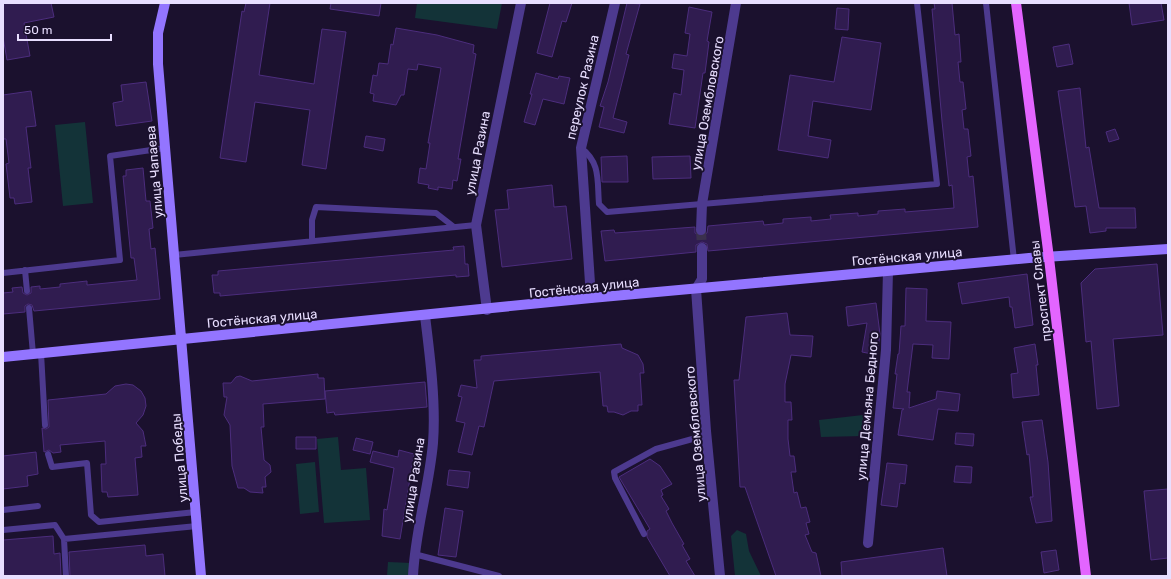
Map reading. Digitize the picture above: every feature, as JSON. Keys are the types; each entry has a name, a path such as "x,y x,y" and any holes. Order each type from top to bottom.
{"main road":[{"name":"проспект Славы","path":"1016,3 1049,258 1086,576"}],"street":[{"name":"улица Чапаева","path":"164,3 158,33 158,64 182,338"},
{"name":"улица Разина","path":"487,310 476,225 521,3"},
{"name":"переулок Разина","path":"591,298 581,148 615,3"},
{"name":"улица Озембловского","path":"701,230 702,204 736,3"},
{"path":"696,289 702,280 702,248"},
{"name":"Гостёнская улица","path":"3,357 182,338 487,310 591,298 1014,260 1168,249"},
{"name":"улица Демьяна Бедного","path":"868,543 886,350 888,271"},
{"name":"улица Озембловского","path":"696,289 707,436 720,576"},
{"name":"улица Разина","path":"413,576 414,554 433,443 432,366 425,316"},
{"name":"улица Победы","path":"182,338 201,576"}],"lane":[{"path":"581,148 591,156 596,167 599,204 607,212 937,184 917,3"},
{"path":"986,3 1014,260"},
{"path":"3,273 120,260 110,156 165,148"},
{"path":"312,241 312,220 316,207 436,213 454,227"},
{"path":"174,254 476,225"},
{"path":"25,270 27,291"},
{"path":"29,308 37,353 45,424"},
{"path":"644,534 614,478 614,472 656,449 707,436"},
{"path":"48,454 52,467 87,464 91,515 99,522 196,512"},
{"path":"3,510 38,506"},
{"path":"3,530 55,525 64,539 66,576"},
{"path":"64,539 197,526"},
{"path":"414,554 499,576"}],"green space":[{"path":"417,3 502,3 497,29 415,18"},
{"path":"85,122 93,203 63,206 55,125"},
{"path":"863,415 863,436 821,437 819,420"},
{"path":"338,437 341,470 366,468 370,520 324,523 317,439"},
{"path":"315,462 319,512 300,514 296,464"},
{"path":"737,530 746,534 749,551 761,576 735,576 731,536"},
{"path":"388,562 411,563 411,576 387,576"}],"building":[{"path":"3,3 51,3 54,17 24,23 30,56 7,60 3,37"},
{"path":"246,3 270,3 259,75 314,84 322,29 346,32 326,169 302,165 310,110 255,102 246,162 220,158 242,11 244,12"},
{"path":"331,3 381,3 379,16 330,9"},
{"path":"550,3 572,3 566,22 562,21 552,57 537,53"},
{"path":"627,3 640,4 626,54 629,55 613,118 627,122 624,133 599,127 604,107 600,106 608,82"},
{"path":"934,3 952,3 955,35 959,34 961,62 958,62 960,82 963,82 966,109 962,110 964,129 968,129 971,156 967,157 969,177 973,176 978,227 708,251 707,244 702,242 696,245 696,252 605,261 601,231 614,230 615,233 695,227 695,233 701,236 707,233 708,226 763,221 764,225 783,223 783,219 811,217 811,221 831,219 830,215 858,213 858,216 878,214 878,211 905,209 905,212 954,208 952,185 949,186 942,121 932,9 935,9"},
{"path":"1129,3 1161,3 1164,20 1132,25"},
{"path":"689,7 712,12 707,41 709,42 705,73 703,73 695,128 669,124 674,93 681,95 684,70 672,68 674,54 687,56 690,34 685,33"},
{"path":"837,8 849,9 848,30 835,29"},
{"path":"396,28 437,35 474,45 473,53 476,54 458,159 461,159 457,181 453,180 452,189 438,187 438,190 428,188 429,185 418,183 420,168 426,169 430,143 428,143 441,68 418,64 417,70 408,69 404,95 401,95 396,105 373,101 374,94 370,93 373,75 377,76 379,63 388,64 391,44 393,45"},
{"path":"842,37 881,43 871,110 813,101 808,136 831,140 828,158 778,150 790,75 834,82"},
{"path":"1069,44 1073,64 1057,67 1053,47"},
{"path":"536,73 558,79 559,76 570,78 564,104 543,99 535,125 524,122"},
{"path":"146,82 152,121 116,126 113,103 123,101 121,85"},
{"path":"1080,88 1086,148 1089,147 1099,208 1135,208 1136,228 1106,228 1106,231 1090,233 1086,206 1075,207 1058,91"},
{"path":"31,91 36,126 26,127 31,168 28,168 32,202 15,204 14,198 10,198 6,164 9,163 6,139 3,139 3,95"},
{"path":"1115,129 1119,139 1109,142 1106,132"},
{"path":"366,136 385,139 383,151 364,147"},
{"path":"627,156 628,182 602,182 601,157"},
{"path":"690,156 691,178 653,179 652,157"},
{"path":"143,168 146,201 150,201 153,228 149,229 151,249 155,248 160,299 34,311 32,305 28,304 25,306 25,312 3,314 3,293 13,292 12,288 22,287 23,293 27,295 31,293 31,287 40,286 40,289 60,287 60,284 87,281 87,285 137,280 134,258 131,258 123,176 126,176 126,170"},
{"path":"552,185 554,207 566,206 572,259 502,267 495,210 509,209 507,190"},
{"path":"464,246 465,264 468,264 469,276 456,277 456,275 220,296 220,293 214,293 212,275 218,275 218,271 454,250 453,247"},
{"path":"1157,264 1163,335 1113,339 1119,406 1097,409 1091,341 1086,342 1081,283 1095,269"},
{"path":"1027,274 1033,325 1015,328 1009,297 962,304 958,283"},
{"path":"906,288 927,289 926,321 951,322 949,359 932,358 933,345 913,344 907,392 910,392 909,408 936,399 937,391 960,394 958,411 938,409 933,440 898,435 902,410 904,409 893,408 897,374 895,374 899,354 901,326 905,326"},
{"path":"876,303 880,334 877,355 862,352 867,323 848,326 846,307"},
{"path":"787,313 790,335 813,336 811,357 791,355 785,384 785,402 791,402 792,420 788,420 788,439 790,456 794,456 796,472 791,472 794,493 797,492 801,508 806,507 810,522 806,523 809,534 805,535 812,552 816,553 821,576 776,576 745,487 740,487 734,380 739,380 746,317"},
{"path":"621,344 622,348 638,355 643,364 644,373 640,373 642,405 638,405 638,411 631,411 623,415 608,412 607,406 603,406 600,372 494,381 484,427 479,426 472,455 458,452 465,423 456,421 462,397 458,396 461,385 477,388 474,360 481,360 481,356"},
{"path":"1035,344 1038,365 1036,365 1039,395 1013,398 1011,374 1018,373 1014,348"},
{"path":"318,374 318,378 324,378 325,399 263,404 264,427 261,427 264,460 270,465 271,472 265,477 266,487 262,487 263,493 250,492 244,488 238,488 232,466 230,425 224,415 227,397 224,397 223,383 231,383 236,377 240,376 252,381"},
{"path":"425,382 427,407 335,415 334,412 327,413 325,391"},
{"path":"126,384 133,385 141,391 145,398 146,406 143,415 136,423 143,431 146,446 141,446 142,457 135,458 138,495 108,497 107,492 102,492 101,464 106,464 105,441 60,445 61,452 53,453 49,450 44,452 42,428 46,429 49,427 48,400 106,394 115,386"},
{"path":"1042,420 1048,462 1052,521 1036,523 1030,497 1033,497 1029,454 1027,455 1022,422"},
{"path":"956,433 974,434 973,446 955,444"},
{"path":"296,437 316,437 316,449 296,449"},
{"path":"356,438 373,442 370,454 353,450"},
{"path":"399,450 414,454 400,539 382,536 384,509 387,510 394,468 370,462 373,451 398,457"},
{"path":"36,452 38,474 27,476 28,486 3,489 3,456"},
{"path":"650,459 660,466 672,484 661,490 663,495 661,496 669,509 666,511 684,544 682,545 690,559 686,561 695,576 670,576 647,537 647,531 650,529 619,477"},
{"path":"887,463 907,465 905,484 900,483 897,507 881,505"},
{"path":"956,466 972,467 971,483 954,482"},
{"path":"449,470 470,472 468,488 447,485"},
{"path":"1168,489 1168,558 1151,560 1144,491"},
{"path":"445,508 463,511 456,557 438,555"},
{"path":"53,536 54,554 60,553 61,576 3,576 3,540"},
{"path":"145,545 146,556 163,554 165,576 70,576 69,552"},
{"path":"943,548 947,576 842,576 841,562"},
{"path":"1056,550 1059,570 1044,573 1041,552"}],"tunnel":[{"path":"701,230 702,248"}]}
